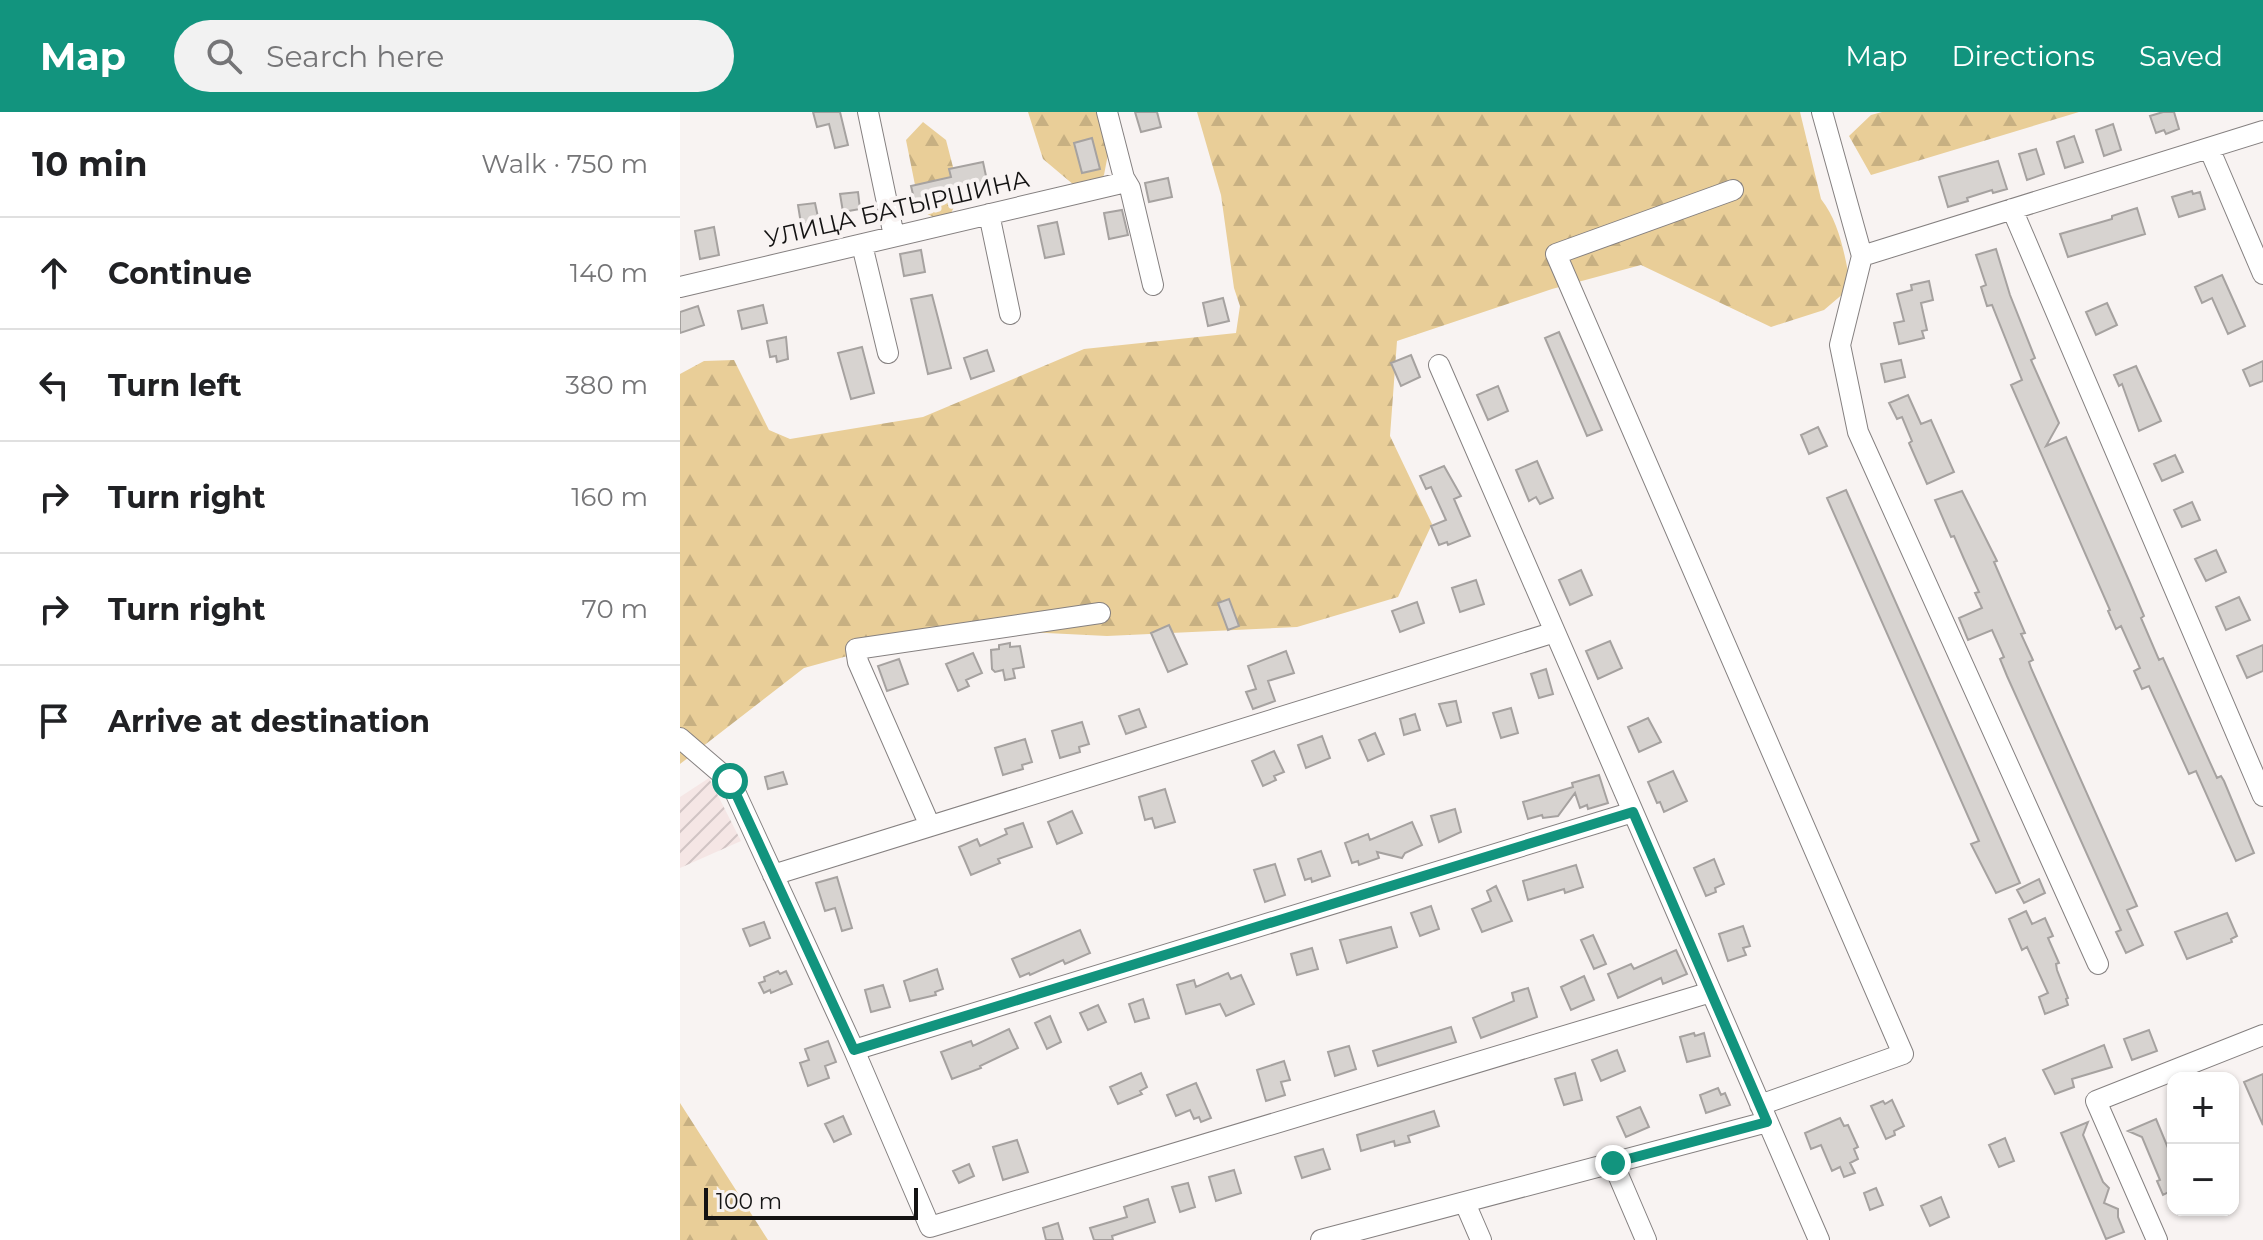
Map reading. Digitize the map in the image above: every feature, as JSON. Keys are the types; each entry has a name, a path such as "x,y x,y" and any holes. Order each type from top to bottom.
{"street":[{"path":"868,112 894,236"},
{"path":"1107,112 1130,188 1153,285"},
{"path":"1822,112 1862,256 1840,345 1858,432 2098,964"},
{"path":"1862,256 2263,131"},
{"path":"2209,148 2263,274"},
{"name":"УЛИЦА БАТЫРШИНА","path":"680,287 1126,182"},
{"path":"1321,1240 1613,1163 1764,1113 1903,1054 1556,254 1733,190"},
{"path":"2012,209 2263,796"},
{"path":"989,214 1010,314"},
{"path":"862,245 888,353"},
{"path":"1439,365 1819,1240"},
{"path":"930,826 858,662 856,649 1100,613"},
{"path":"773,875 1555,632"},
{"path":"680,738 730,781 854,1050 930,1227 1711,992"},
{"path":"854,1050 1633,812"},
{"path":"2157,1240 2096,1101 2263,1035"},
{"path":"1613,1163 1646,1240"},
{"path":"1465,1203 1481,1240"}],"shaded area":[{"path":"709,778 741,841 680,868 680,797"}],"green space":[{"path":"1028,112 1116,112 1104,175 1087,196 1043,159"},
{"path":"1197,112 1800,112 1821,199 1837,229 1851,287 1824,310 1771,327 1641,265 1552,289 1397,341 1390,436 1432,524 1398,597 1297,627 1107,636 949,628 804,668 680,764 680,374 704,361 734,360 769,430 790,439 923,417 1084,349 1236,333 1240,306 1234,288 1221,195"},
{"path":"1882,112 2079,112 1871,175 1849,136 1871,115"},
{"path":"923,122 946,140 960,194 946,224 920,210 906,140"},
{"path":"680,1103 768,1240 680,1240"}],"building":[{"path":"813,112 840,112 848,145 835,148 829,124 817,127"},
{"path":"1135,112 1157,112 1161,127 1141,132"},
{"path":"2174,112 2179,129 2166,134 2164,130 2156,133 2150,116"},
{"path":"2113,124 2121,150 2104,156 2096,130"},
{"path":"2074,136 2083,162 2065,168 2057,142"},
{"path":"1092,138 1100,169 1082,173 1074,143"},
{"path":"2036,149 2044,174 2027,180 2019,154"},
{"path":"1998,161 2007,189 1993,193 1992,190 1948,207 1939,177"},
{"path":"983,162 989,190 965,196 964,191 935,198 936,203 916,207 911,186 951,177 949,169"},
{"path":"1168,178 1172,197 1149,202 1145,183"},
{"path":"2192,191 2193,194 2200,192 2205,209 2179,217 2172,197"},
{"path":"858,192 860,209 843,212 840,194"},
{"path":"815,203 819,222 801,224 798,205"},
{"path":"2137,208 2145,234 2068,257 2060,234 2112,219 2112,216"},
{"path":"1122,210 1128,235 1109,239 1104,213"},
{"path":"1057,222 1064,254 1045,258 1038,226"},
{"path":"714,227 719,255 700,259 695,231"},
{"path":"1996,249 2035,358 2031,360 2059,423 2046,446 2066,437 2144,616 2141,618 2159,660 2163,658 2217,778 2221,776 2224,781 2254,853 2236,861 2196,771 2189,774 2149,686 2142,689 2134,671 2140,668 2121,626 2116,629 2011,385 2022,380 1992,305 1987,306 1981,287 1986,285 1976,255"},
{"path":"921,250 925,272 904,276 900,254"},
{"path":"2222,275 2245,326 2228,334 2212,298 2202,303 2195,287"},
{"path":"1929,281 1933,300 1921,303 1927,330 1922,331 1924,338 1899,344 1894,323 1904,321 1897,294 1912,290 1911,285"},
{"path":"932,295 951,368 928,374 911,299"},
{"path":"1223,298 1229,321 1208,326 1203,303"},
{"path":"2107,303 2117,325 2096,335 2086,312"},
{"path":"763,305 767,323 742,329 738,311"},
{"path":"698,306 704,325 680,333 680,312"},
{"path":"1559,332 1602,430 1587,436 1545,338"},
{"path":"786,337 788,359 777,362 776,356 770,357 767,341"},
{"path":"862,347 874,393 851,399 838,353"},
{"path":"987,350 994,371 971,379 964,358"},
{"path":"1411,355 1420,377 1401,386 1391,363"},
{"path":"1901,360 1905,377 1885,382 1881,364"},
{"path":"2263,361 2263,381 2250,386 2243,370"},
{"path":"2136,366 2161,421 2139,431 2122,384 2119,386 2114,375"},
{"path":"1498,386 1508,411 1488,420 1477,395"},
{"path":"1908,395 1921,424 1931,420 1954,472 1927,484 1909,443 1912,441 1902,417 1897,419 1889,403"},
{"path":"1818,427 1827,446 1809,454 1801,435"},
{"path":"2175,455 2183,472 2162,481 2154,464"},
{"path":"1537,461 1553,498 1540,504 1536,497 1529,501 1516,470"},
{"path":"1444,466 1461,496 1454,499 1470,536 1448,545 1447,542 1439,545 1431,526 1446,520 1431,487 1426,489 1420,476"},
{"path":"1846,490 2020,883 1996,893 1971,844 1979,841 1827,498"},
{"path":"1962,491 1997,561 1994,562 2025,633 2021,634 2033,660 2029,662 2031,668 2137,906 2127,910 2143,945 2126,953 2116,932 2121,930 2007,676 2000,659 2004,657 1992,630 1968,640 1959,618 1982,608 1975,593 1979,592 1935,500"},
{"path":"2192,502 2200,520 2182,527 2174,510"},
{"path":"2216,550 2226,572 2206,581 2195,559"},
{"path":"1581,570 1592,595 1570,605 1559,580"},
{"path":"1476,580 1484,604 1460,612 1452,588"},
{"path":"2239,597 2250,620 2226,630 2216,607"},
{"path":"1229,599 1239,626 1228,630 1218,603"},
{"path":"1417,602 1424,623 1400,632 1392,611"},
{"path":"1169,625 1187,664 1168,672 1151,633"},
{"path":"1610,641 1622,668 1598,679 1586,651"},
{"path":"1010,643 1010,647 1020,646 1024,667 1013,669 1015,678 1005,680 1003,670 995,672 992,669 991,650"},
{"path":"2263,645 2263,671 2247,678 2237,656"},
{"path":"1286,651 1294,673 1268,681 1275,701 1253,709 1246,692 1256,689 1248,666"},
{"path":"973,653 982,673 966,680 969,686 958,691 946,664"},
{"path":"899,659 908,684 887,691 878,666"},
{"path":"1546,669 1553,694 1539,698 1531,674"},
{"path":"1456,701 1461,722 1447,726 1439,704"},
{"path":"1511,708 1518,733 1501,738 1493,713"},
{"path":"1139,709 1146,727 1126,734 1119,716"},
{"path":"1415,714 1420,730 1404,735 1400,719"},
{"path":"1648,718 1661,742 1639,752 1628,727"},
{"path":"1082,722 1089,744 1079,747 1080,752 1060,758 1052,731"},
{"path":"1375,733 1384,754 1368,761 1359,740"},
{"path":"1322,736 1330,758 1306,768 1298,745"},
{"path":"1025,739 1032,762 1022,765 1023,769 1003,775 995,748"},
{"path":"1274,751 1284,772 1263,786 1252,761"},
{"path":"1673,771 1687,801 1664,812 1648,782"},
{"path":"783,772 787,784 768,789 765,777"},
{"path":"1599,775 1608,803 1580,808 1575,793 1558,816 1543,818 1542,815 1528,819 1523,802 1573,787 1572,783"},
{"path":"1165,789 1175,822 1155,828 1152,818 1145,820 1139,797"},
{"path":"1455,809 1461,832 1439,842 1431,816"},
{"path":"1072,811 1082,833 1057,844 1048,822"},
{"path":"1412,822 1422,845 1405,853 1402,858 1377,852 1379,858 1359,865 1358,861 1352,863 1345,843 1368,834 1370,840"},
{"path":"1023,823 1032,847 998,859 1000,863 971,875 959,847 977,839 980,846 1007,834 1005,829"},
{"path":"1321,851 1330,876 1312,882 1311,878 1305,880 1298,859"},
{"path":"1714,859 1724,884 1706,896 1694,868"},
{"path":"1275,864 1285,895 1265,902 1254,870"},
{"path":"1576,865 1583,887 1565,893 1564,889 1528,900 1523,881"},
{"path":"837,877 852,928 842,931 835,908 825,911 816,883"},
{"path":"2039,879 2045,893 2024,903 2017,890"},
{"path":"1496,886 1512,921 1482,932 1472,909 1491,901 1487,891"},
{"path":"1431,906 1439,929 1420,936 1411,913"},
{"path":"2026,911 2032,924 2045,918 2053,936 2048,938 2059,963 2056,964 2057,970 2068,998 2068,1005 2045,1014 2039,997 2048,993 2027,947 2022,950 2009,919"},
{"path":"2227,913 2237,936 2231,939 2232,942 2187,959 2175,932"},
{"path":"764,922 770,938 750,946 743,929"},
{"path":"1743,926 1750,946 1743,948 1746,955 1728,961 1719,934"},
{"path":"1391,927 1397,947 1347,963 1340,940"},
{"path":"1080,930 1090,953 1020,977 1012,959"},
{"path":"1593,935 1606,964 1594,969 1581,940"},
{"path":"1312,948 1318,969 1297,975 1291,954"},
{"path":"1676,950 1687,974 1663,984 1661,978 1618,998 1608,974 1631,964 1634,969"},
{"path":"937,969 943,989 935,992 936,995 910,1001 904,981"},
{"path":"778,971 780,974 786,971 792,984 764,993 759,983 765,981 764,977"},
{"path":"1228,973 1231,979 1241,975 1254,1004 1226,1016 1220,1004 1186,1014 1177,985 1194,980 1196,987"},
{"path":"1584,976 1594,1000 1571,1010 1561,987"},
{"path":"883,985 890,1007 871,1012 865,990"},
{"path":"1528,988 1537,1017 1481,1038 1473,1018 1514,1001 1512,993"},
{"path":"1143,999 1149,1018 1135,1022 1129,1004"},
{"path":"1098,1005 1106,1022 1088,1030 1080,1013"},
{"path":"1050,1016 1061,1042 1047,1049 1035,1023"},
{"path":"1451,1027 1456,1042 1378,1066 1373,1051"},
{"path":"1009,1029 1018,1048 952,1079 941,1052 971,1041 973,1046"},
{"path":"2149,1030 2157,1051 2132,1060 2124,1039"},
{"path":"1694,1033 1695,1036 1704,1033 1710,1056 1687,1062 1680,1037"},
{"path":"828,1041 836,1062 825,1066 829,1078 808,1086 800,1063 809,1060 805,1049"},
{"path":"2104,1045 2112,1067 2072,1079 2074,1087 2055,1094 2043,1070"},
{"path":"1349,1046 1356,1069 1335,1076 1328,1052"},
{"path":"1617,1050 1625,1071 1601,1081 1592,1060"},
{"path":"1284,1061 1290,1080 1281,1082 1285,1095 1266,1101 1257,1070"},
{"path":"1141,1073 1147,1087 1140,1091 1142,1094 1118,1104 1110,1087"},
{"path":"1575,1073 1582,1100 1564,1105 1555,1079"},
{"path":"2263,1074 2263,1125 2244,1082"},
{"path":"1196,1083 1211,1118 1201,1122 1199,1117 1194,1119 1190,1110 1176,1116 1167,1095"},
{"path":"1718,1088 1721,1095 1725,1093 1730,1105 1706,1113 1700,1095"},
{"path":"1892,1100 1904,1126 1886,1139 1871,1106"},
{"path":"1640,1107 1649,1127 1626,1137 1617,1117"},
{"path":"1434,1111 1439,1126 1408,1136 1410,1142 1395,1146 1394,1141 1361,1151 1357,1135"},
{"path":"843,1116 851,1134 834,1142 825,1124"},
{"path":"1840,1118 1844,1126 1848,1125 1858,1147 1854,1149 1858,1159 1850,1163 1855,1173 1844,1177 1840,1167 1832,1171 1821,1145 1811,1149 1805,1133"},
{"path":"2156,1119 2167,1146 2167,1193 2163,1195 2142,1137 2128,1131"},
{"path":"2088,1122 2083,1135 2103,1182 2109,1188 2104,1203 2118,1209 2124,1232 2106,1239 2061,1133"},
{"path":"2005,1138 2014,1161 1999,1167 1989,1145"},
{"path":"1017,1140 1028,1172 1003,1180 993,1147"},
{"path":"1323,1149 1330,1169 1302,1178 1295,1157"},
{"path":"969,1164 974,1176 959,1183 953,1171"},
{"path":"1234,1170 1241,1193 1216,1201 1209,1177"},
{"path":"1188,1183 1195,1207 1180,1212 1172,1187"},
{"path":"1876,1188 1883,1205 1870,1210 1864,1193"},
{"path":"1941,1197 1949,1217 1930,1226 1921,1206"},
{"path":"1148,1199 1155,1222 1112,1236 1113,1240 1094,1240 1090,1228 1127,1217 1124,1207"},
{"path":"1058,1223 1063,1240 1046,1240 1043,1228"}],"route":[{"path":"730,781 854,1050 1633,812 1767,1122 1613,1163"}]}
